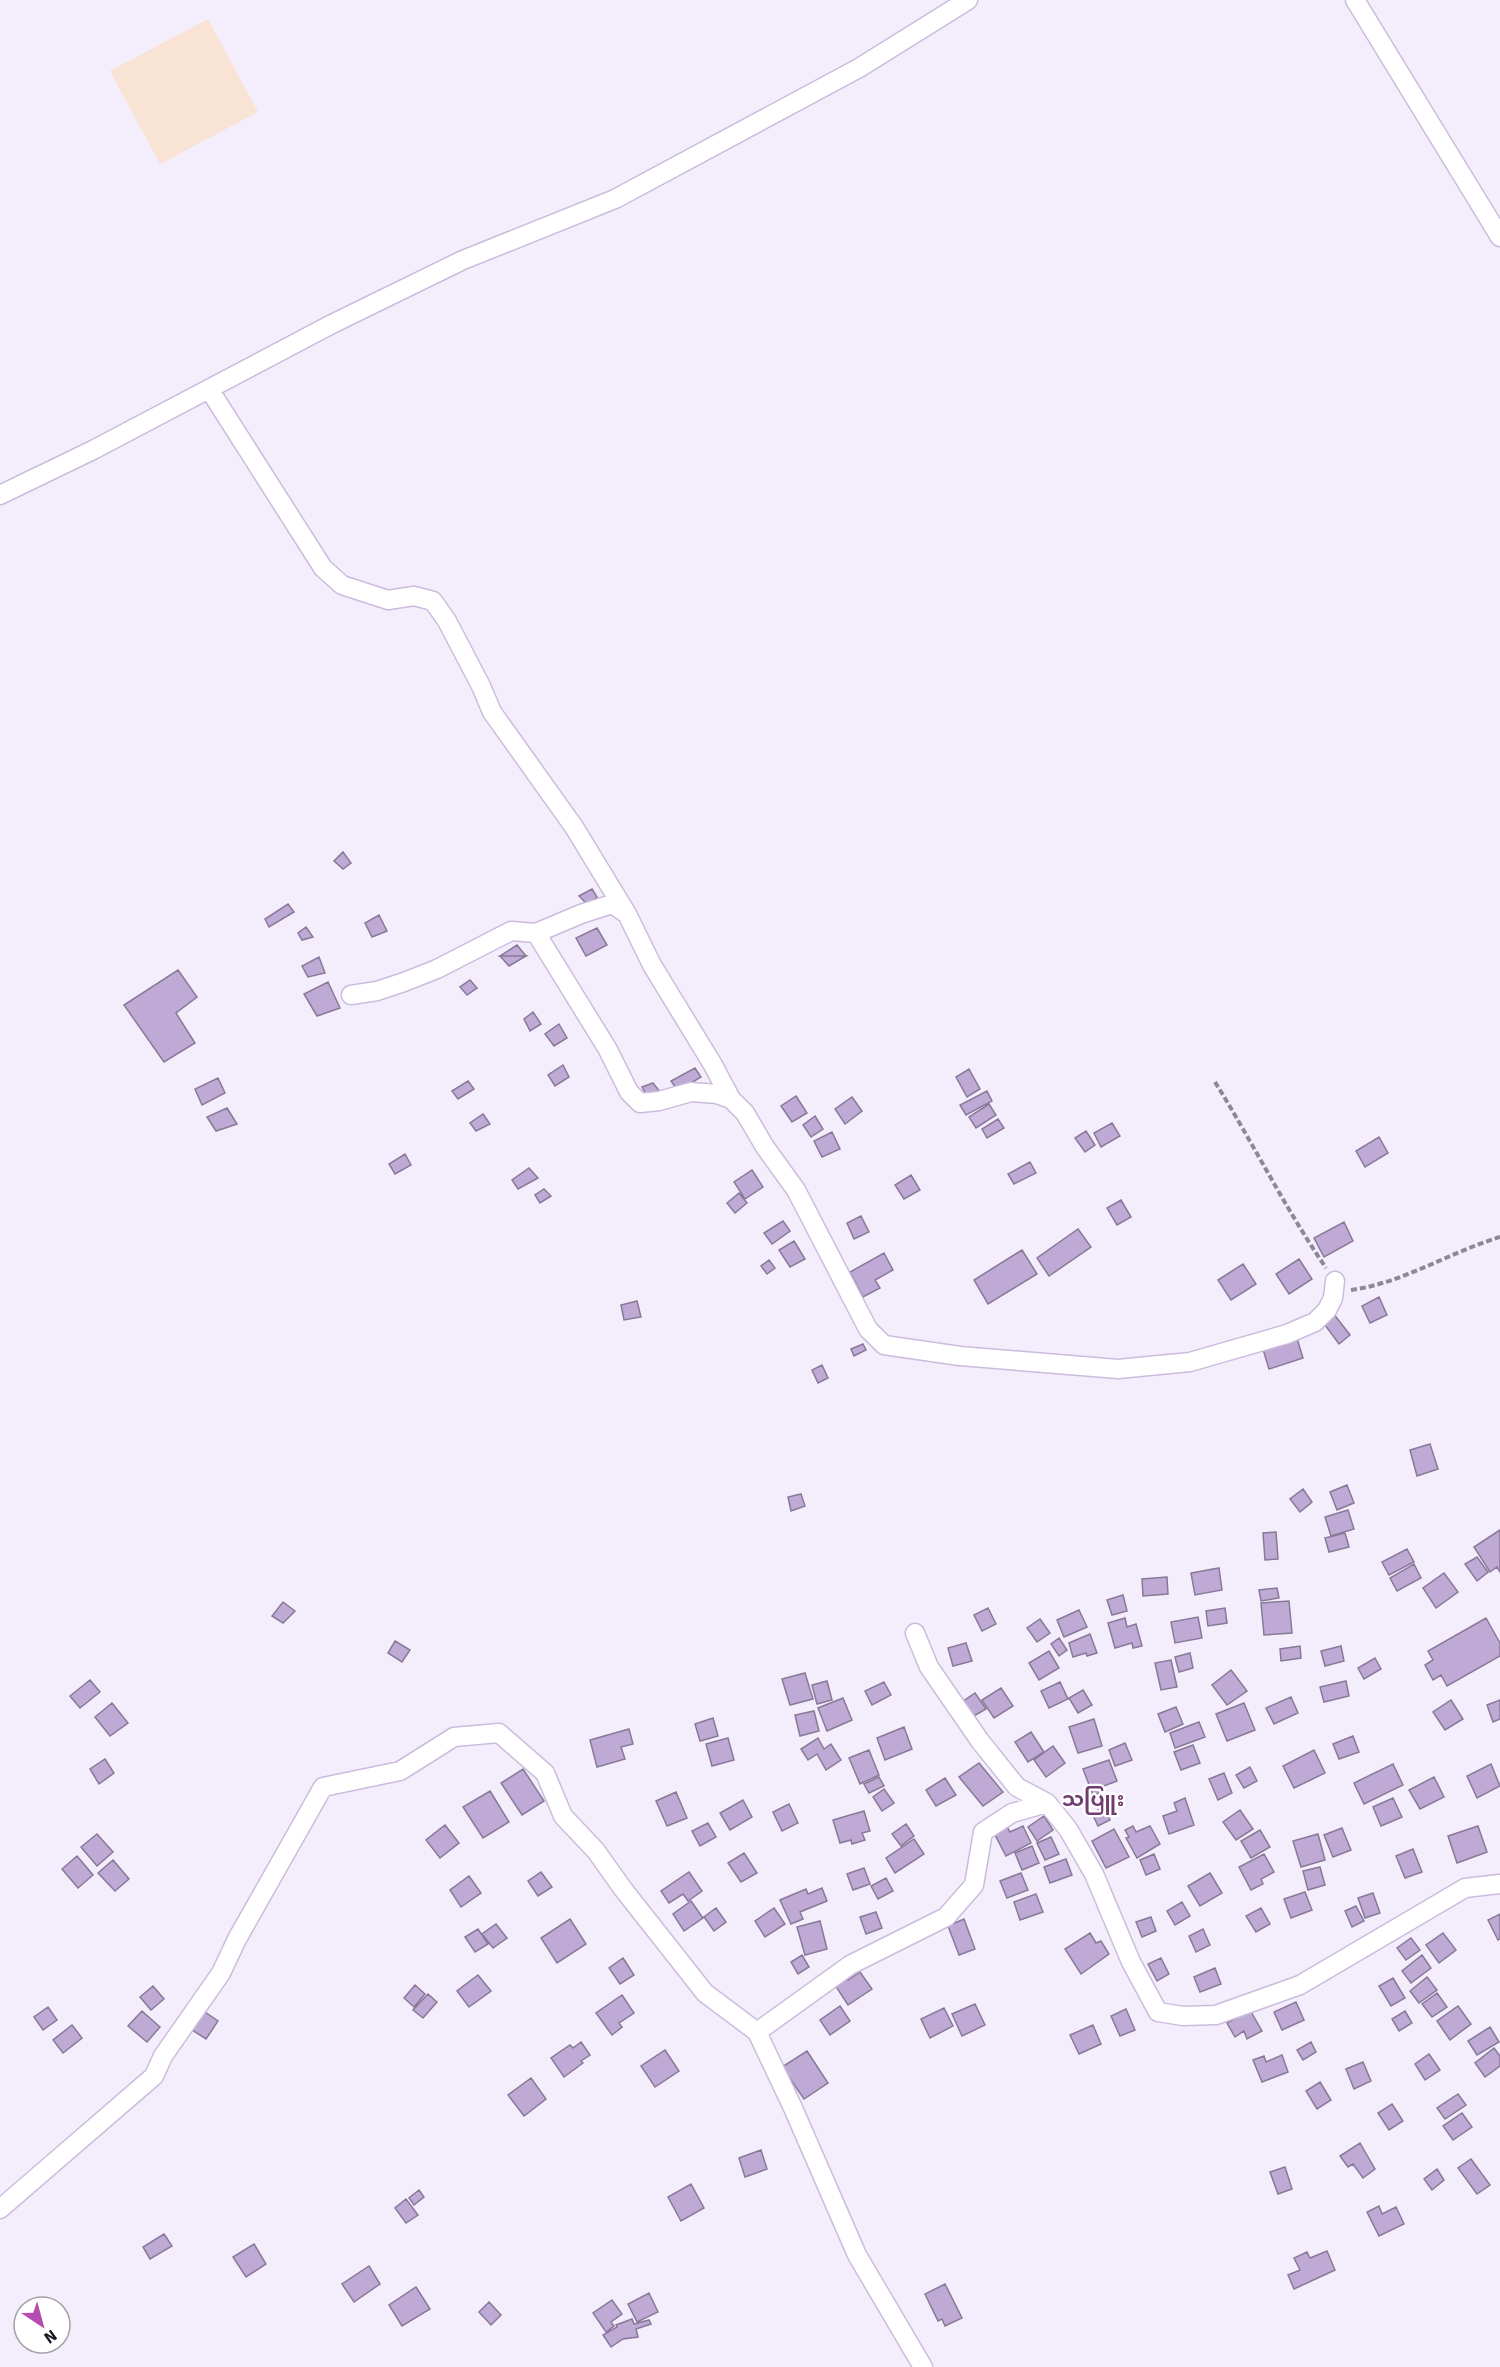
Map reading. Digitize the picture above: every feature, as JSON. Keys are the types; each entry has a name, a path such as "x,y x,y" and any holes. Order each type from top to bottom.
{"street":[{"path":"0,495 93,450 332,324 463,260 615,199 859,68 968,0"},
{"path":"1355,0 1500,237"},
{"path":"209,389 322,568 342,585 388,600 414,596 433,601 447,621 492,712 574,827 627,914 652,965 731,1099 745,1113 765,1147 796,1190 868,1329 884,1345 960,1356 1118,1369 1190,1362 1287,1334 1315,1322 1330,1304 1335,1281"},
{"path":"351,995 377,991 404,982 436,969 511,931 536,933 612,904 627,914"},
{"path":"536,933 608,1048 629,1092 639,1103 659,1101 691,1092 717,1094 731,1099"},
{"path":"915,1632 929,1667 980,1741 1017,1787 1047,1803 1068,1828 1095,1874 1131,1962 1158,2012 1183,2016 1216,2015 1300,1985 1465,1888 1500,1884"},
{"path":"0,2209 154,2076 163,2056 221,1973 237,1939 323,1787 400,1771 454,1737 499,1733 545,1773 563,1816 596,1851 705,1993 757,2032 857,2255 922,2367"},
{"path":"757,2032 849,1965 946,1917 974,1885 983,1832 1012,1813 1047,1803"}],"path":[{"path":"1215,1082 1238,1118 1294,1221 1335,1281 1352,1290 1374,1286 1470,1246 1500,1238"}],"shaded area":[{"path":"208,19 258,112 160,164 110,71"}],"building":[{"path":"343,852 351,863 343,869 334,861"},
{"path":"592,889 597,897 587,904 579,896"},
{"path":"288,904 294,912 269,927 265,919"},
{"path":"379,915 387,931 372,937 365,923"},
{"path":"306,927 313,937 302,940 298,933"},
{"path":"597,928 607,945 586,956 576,938"},
{"path":"517,945 526,956 500,956"},
{"path":"500,956 526,956 509,966"},
{"path":"319,957 325,973 308,977 302,966"},
{"path":"178,970 197,997 176,1013 195,1043 164,1062 124,1005"},
{"path":"470,980 477,988 467,995 460,987"},
{"path":"328,982 340,1008 317,1016 304,994"},
{"path":"533,1012 541,1024 530,1031 524,1019"},
{"path":"559,1024 567,1038 554,1046 545,1034"},
{"path":"563,1065 569,1077 555,1086 548,1075"},
{"path":"695,1068 701,1077 678,1091 671,1081"},
{"path":"969,1069 980,1089 967,1097 956,1077"},
{"path":"218,1078 225,1093 202,1105 195,1089"},
{"path":"468,1081 474,1089 458,1099 452,1091"},
{"path":"653,1083 661,1093 649,1100 642,1087"},
{"path":"987,1091 992,1101 966,1115 960,1105"},
{"path":"796,1096 807,1113 792,1122 781,1106"},
{"path":"852,1097 862,1111 845,1124 835,1109"},
{"path":"989,1104 996,1115 976,1128 969,1117"},
{"path":"227,1108 237,1124 216,1131 207,1117"},
{"path":"483,1114 490,1124 476,1131 470,1123"},
{"path":"815,1116 823,1129 811,1137 803,1125"},
{"path":"998,1119 1004,1128 987,1138 982,1129"},
{"path":"1112,1123 1120,1136 1101,1147 1094,1133"},
{"path":"1086,1131 1095,1145 1085,1152 1075,1138"},
{"path":"832,1132 840,1149 822,1157 814,1141"},
{"path":"1379,1137 1388,1153 1365,1167 1356,1151"},
{"path":"405,1154 411,1165 395,1174 389,1164"},
{"path":"1030,1162 1036,1173 1014,1184 1008,1174"},
{"path":"529,1168 538,1178 518,1189 512,1180"},
{"path":"752,1170 763,1187 745,1199 734,1182"},
{"path":"911,1175 920,1190 904,1199 895,1185"},
{"path":"544,1189 551,1196 540,1203 535,1195"},
{"path":"739,1193 747,1203 735,1213 727,1203"},
{"path":"1121,1200 1131,1217 1117,1225 1107,1208"},
{"path":"861,1216 869,1232 854,1239 847,1223"},
{"path":"783,1221 790,1231 772,1244 764,1233"},
{"path":"1344,1222 1353,1241 1324,1257 1314,1238"},
{"path":"1078,1229 1091,1247 1049,1276 1037,1258"},
{"path":"794,1241 805,1259 790,1267 779,1250"},
{"path":"1022,1250 1037,1274 988,1304 974,1280"},
{"path":"884,1253 893,1270 875,1280 880,1288 863,1297 850,1272"},
{"path":"1299,1259 1312,1279 1289,1294 1276,1274"},
{"path":"769,1260 775,1268 767,1274 761,1266"},
{"path":"1243,1264 1256,1284 1231,1300 1218,1280"},
{"path":"1379,1297 1387,1315 1370,1323 1362,1306"},
{"path":"637,1301 641,1317 624,1320 621,1305"},
{"path":"1333,1313 1350,1335 1339,1344 1322,1321"},
{"path":"1296,1335 1303,1358 1269,1369 1262,1346"},
{"path":"863,1344 866,1350 854,1356 851,1349"},
{"path":"822,1365 828,1378 818,1383 812,1370"},
{"path":"1430,1444 1438,1469 1417,1476 1410,1450"},
{"path":"1347,1485 1354,1503 1337,1510 1330,1492"},
{"path":"1303,1489 1312,1502 1300,1512 1290,1499"},
{"path":"801,1494 805,1506 791,1511 788,1497"},
{"path":"1348,1510 1354,1529 1331,1536 1325,1517"},
{"path":"1500,1530 1500,1572 1497,1567 1490,1572 1474,1547"},
{"path":"1276,1532 1278,1559 1265,1560 1263,1533"},
{"path":"1345,1533 1349,1547 1329,1552 1325,1538"},
{"path":"1407,1549 1414,1562 1389,1575 1382,1562"},
{"path":"1477,1557 1488,1572 1477,1581 1465,1564"},
{"path":"1414,1564 1421,1578 1397,1591 1390,1578"},
{"path":"1219,1568 1222,1590 1195,1595 1191,1573"},
{"path":"1444,1573 1458,1592 1436,1608 1423,1588"},
{"path":"1167,1577 1168,1594 1143,1596 1142,1579"},
{"path":"1277,1588 1279,1598 1261,1601 1259,1590"},
{"path":"1123,1595 1127,1611 1112,1615 1107,1600"},
{"path":"1289,1601 1292,1633 1264,1635 1261,1603"},
{"path":"283,1602 295,1611 283,1623 272,1616"},
{"path":"988,1608 996,1624 982,1631 974,1615"},
{"path":"1225,1608 1227,1623 1208,1626 1206,1611"},
{"path":"1079,1610 1087,1627 1064,1637 1057,1620"},
{"path":"1198,1617 1202,1638 1175,1643 1171,1622"},
{"path":"1125,1618 1127,1627 1136,1624 1142,1646 1133,1648 1132,1643 1115,1648 1108,1623"},
{"path":"1486,1618 1500,1643 1500,1656 1447,1686 1441,1675 1433,1680 1425,1665 1433,1660 1428,1651"},
{"path":"1040,1619 1050,1633 1037,1642 1027,1628"},
{"path":"1090,1634 1097,1653 1087,1656 1086,1653 1073,1657 1069,1643"},
{"path":"1059,1638 1067,1650 1059,1656 1051,1644"},
{"path":"395,1641 410,1650 402,1662 388,1653"},
{"path":"966,1643 972,1661 953,1666 948,1648"},
{"path":"1300,1646 1301,1658 1281,1661 1280,1649"},
{"path":"1341,1646 1344,1661 1325,1666 1321,1651"},
{"path":"1049,1651 1059,1668 1039,1680 1029,1663"},
{"path":"1190,1653 1193,1668 1179,1672 1175,1657"},
{"path":"1375,1658 1381,1669 1364,1679 1358,1668"},
{"path":"1171,1660 1177,1687 1161,1690 1155,1663"},
{"path":"1231,1670 1247,1691 1227,1705 1212,1685"},
{"path":"805,1673 813,1699 790,1705 782,1679"},
{"path":"90,1680 100,1692 80,1708 70,1696"},
{"path":"827,1681 832,1700 817,1704 812,1685"},
{"path":"1346,1681 1349,1696 1324,1702 1320,1687"},
{"path":"884,1682 891,1695 872,1705 865,1691"},
{"path":"1060,1682 1068,1699 1049,1708 1041,1691"},
{"path":"1001,1688 1013,1706 994,1718 982,1700"},
{"path":"1083,1690 1092,1705 1078,1713 1069,1698"},
{"path":"975,1693 986,1709 972,1717 962,1702"},
{"path":"1291,1697 1298,1713 1274,1724 1266,1708"},
{"path":"843,1698 852,1720 827,1731 818,1708"},
{"path":"1451,1700 1463,1719 1445,1730 1433,1712"},
{"path":"1500,1700 1500,1719 1493,1722 1487,1705"},
{"path":"112,1703 128,1723 110,1736 95,1717"},
{"path":"1244,1703 1255,1730 1227,1741 1216,1714"},
{"path":"1176,1707 1183,1724 1165,1732 1158,1714"},
{"path":"814,1711 819,1731 800,1736 795,1715"},
{"path":"713,1718 718,1736 700,1741 695,1724"},
{"path":"1094,1719 1102,1746 1078,1753 1069,1727"},
{"path":"1199,1722 1205,1737 1175,1748 1170,1733"},
{"path":"904,1727 912,1749 885,1760 877,1738"},
{"path":"629,1729 633,1744 621,1747 625,1759 597,1767 590,1740"},
{"path":"1031,1732 1044,1752 1028,1762 1015,1742"},
{"path":"1353,1736 1359,1752 1339,1759 1333,1744"},
{"path":"728,1738 734,1760 712,1766 706,1744"},
{"path":"818,1738 824,1749 831,1744 841,1760 826,1770 817,1754 808,1760 801,1749"},
{"path":"1125,1743 1132,1760 1115,1766 1109,1750"},
{"path":"1193,1745 1200,1763 1181,1770 1174,1752"},
{"path":"1053,1746 1065,1763 1046,1777 1034,1760"},
{"path":"869,1750 879,1775 860,1784 849,1758"},
{"path":"1314,1750 1325,1773 1294,1788 1283,1766"},
{"path":"105,1759 114,1773 99,1784 90,1769"},
{"path":"1109,1760 1117,1781 1101,1787 1102,1792 1093,1795 1083,1769"},
{"path":"979,1763 1003,1792 983,1806 959,1777"},
{"path":"1393,1764 1403,1785 1364,1804 1354,1783"},
{"path":"1491,1764 1500,1786 1477,1798 1467,1776"},
{"path":"1250,1767 1257,1781 1244,1788 1236,1775"},
{"path":"523,1769 544,1801 522,1815 501,1783"},
{"path":"1224,1773 1232,1793 1218,1800 1209,1779"},
{"path":"879,1777 884,1786 869,1793 864,1784"},
{"path":"1434,1777 1444,1797 1420,1809 1409,1790"},
{"path":"945,1778 956,1795 936,1806 926,1790"},
{"path":"884,1789 894,1803 882,1811 873,1797"},
{"path":"490,1791 509,1822 483,1838 463,1807"},
{"path":"676,1792 687,1818 667,1826 656,1801"},
{"path":"1185,1798 1194,1825 1169,1834 1163,1816 1177,1811 1174,1803"},
{"path":"1393,1798 1402,1817 1381,1826 1373,1807"},
{"path":"743,1800 752,1817 730,1830 720,1813"},
{"path":"789,1804 798,1823 782,1831 773,1812"},
{"path":"1104,1807 1110,1820 1098,1826 1092,1813"},
{"path":"1240,1810 1253,1829 1236,1840 1223,1822"},
{"path":"864,1811 870,1831 862,1833 865,1840 852,1844 851,1840 840,1843 833,1820"},
{"path":"1044,1816 1053,1830 1037,1841 1028,1827"},
{"path":"708,1823 716,1837 700,1846 692,1831"},
{"path":"906,1824 914,1836 901,1846 892,1834"},
{"path":"445,1825 459,1843 440,1858 426,1840"},
{"path":"1023,1826 1031,1843 1006,1856 994,1833 1007,1827 1010,1832"},
{"path":"1133,1826 1136,1832 1150,1826 1160,1844 1137,1858 1126,1838 1129,1837 1125,1830"},
{"path":"1478,1826 1487,1852 1457,1863 1448,1836"},
{"path":"1342,1828 1351,1850 1333,1857 1324,1835"},
{"path":"1114,1829 1129,1857 1106,1868 1092,1841"},
{"path":"1260,1830 1270,1847 1251,1858 1241,1841"},
{"path":"97,1834 113,1852 97,1866 81,1847"},
{"path":"1318,1834 1325,1860 1301,1867 1293,1841"},
{"path":"1051,1837 1059,1854 1045,1860 1037,1843"},
{"path":"914,1839 924,1854 895,1873 886,1858"},
{"path":"1032,1846 1039,1863 1022,1870 1015,1853"},
{"path":"1413,1849 1422,1872 1405,1878 1396,1856"},
{"path":"744,1853 757,1873 741,1882 728,1863"},
{"path":"1154,1854 1160,1869 1146,1875 1140,1860"},
{"path":"1264,1854 1274,1872 1261,1879 1263,1884 1251,1890 1239,1867"},
{"path":"77,1856 93,1875 78,1888 62,1869"},
{"path":"1066,1859 1072,1875 1050,1883 1044,1867"},
{"path":"113,1860 129,1879 115,1891 98,1873"},
{"path":"1320,1867 1325,1885 1308,1890 1303,1871"},
{"path":"864,1868 870,1884 853,1890 847,1874"},
{"path":"541,1872 552,1887 538,1896 528,1881"},
{"path":"689,1872 702,1891 688,1901 683,1894 669,1903 661,1891"},
{"path":"1021,1873 1028,1890 1007,1898 1000,1881"},
{"path":"1210,1873 1222,1893 1200,1906 1188,1886"},
{"path":"469,1876 481,1893 461,1907 450,1890"},
{"path":"886,1878 893,1891 878,1899 871,1886"},
{"path":"822,1888 827,1901 800,1912 803,1919 791,1924 780,1900 806,1889 808,1894"},
{"path":"1305,1892 1312,1910 1291,1918 1284,1899"},
{"path":"1373,1893 1380,1913 1365,1918 1358,1898"},
{"path":"1036,1894 1043,1912 1020,1920 1014,1902"},
{"path":"691,1901 703,1918 684,1931 673,1914"},
{"path":"1182,1902 1190,1916 1175,1925 1167,1911"},
{"path":"1356,1906 1364,1921 1352,1927 1345,1911"},
{"path":"716,1908 726,1922 714,1931 704,1917"},
{"path":"774,1908 785,1924 765,1937 755,1921"},
{"path":"1261,1908 1270,1924 1256,1932 1246,1916"},
{"path":"876,1912 882,1928 866,1934 860,1917"},
{"path":"1500,1914 1500,1939 1498,1940 1488,1920"},
{"path":"1151,1917 1156,1931 1142,1937 1136,1922"},
{"path":"570,1919 586,1944 557,1963 541,1938"},
{"path":"964,1919 975,1949 959,1955 948,1926"},
{"path":"820,1921 827,1949 805,1955 797,1927"},
{"path":"496,1924 507,1938 493,1948 482,1934"},
{"path":"478,1929 488,1944 475,1952 465,1937"},
{"path":"1203,1929 1210,1945 1196,1952 1189,1936"},
{"path":"1090,1933 1096,1943 1101,1941 1109,1954 1081,1974 1065,1949"},
{"path":"1443,1933 1456,1950 1439,1963 1426,1945"},
{"path":"1411,1938 1420,1950 1406,1960 1397,1948"},
{"path":"802,1955 809,1967 798,1974 791,1962"},
{"path":"1422,1955 1431,1968 1411,1983 1402,1971"},
{"path":"623,1958 634,1975 620,1984 609,1968"},
{"path":"1161,1958 1169,1974 1157,1981 1148,1964"},
{"path":"1215,1968 1221,1984 1200,1992 1194,1977"},
{"path":"860,1972 872,1989 848,2005 833,1982 844,1974 848,1980"},
{"path":"478,1975 491,1991 469,2007 457,1991"},
{"path":"1427,1977 1437,1990 1419,2003 1410,1991"},
{"path":"1393,1978 1405,1998 1391,2006 1379,1986"},
{"path":"415,1985 425,1994 414,2007 404,1998"},
{"path":"153,1986 164,1999 151,2010 140,1997"},
{"path":"1437,1993 1447,2007 1432,2017 1422,2004"},
{"path":"428,1994 437,2002 423,2018 413,2010"},
{"path":"622,1995 634,2013 619,2023 622,2027 612,2035 596,2013"},
{"path":"1296,2002 1304,2020 1282,2030 1274,2012"},
{"path":"975,2004 985,2025 962,2036 952,2014"},
{"path":"840,2006 850,2021 830,2035 820,2020"},
{"path":"1458,2006 1471,2024 1450,2040 1437,2021"},
{"path":"48,2007 57,2020 43,2030 34,2017"},
{"path":"944,2008 953,2026 930,2038 921,2019"},
{"path":"1126,2009 1135,2030 1120,2036 1111,2016"},
{"path":"202,2010 218,2021 206,2039 189,2028"},
{"path":"1250,2010 1262,2031 1247,2039 1244,2031 1235,2037 1227,2023"},
{"path":"142,2011 160,2027 147,2042 128,2026"},
{"path":"1405,2011 1412,2023 1399,2031 1392,2019"},
{"path":"72,2025 82,2038 63,2053 53,2040"},
{"path":"1093,2025 1101,2044 1079,2054 1070,2035"},
{"path":"1490,2027 1499,2042 1477,2055 1468,2041"},
{"path":"581,2042 590,2055 564,2077 551,2058 570,2045 573,2048"},
{"path":"1311,2042 1316,2052 1303,2060 1297,2050"},
{"path":"1494,2048 1500,2056 1500,2066 1485,2077 1475,2063"},
{"path":"665,2050 679,2071 655,2087 641,2066"},
{"path":"807,2051 828,2083 804,2099 782,2067"},
{"path":"1429,2054 1440,2070 1425,2080 1415,2064"},
{"path":"1282,2055 1288,2072 1262,2082 1253,2060 1264,2056 1266,2062"},
{"path":"1363,2062 1371,2081 1354,2089 1346,2069"},
{"path":"531,2078 546,2099 524,2116 508,2095"},
{"path":"1320,2082 1331,2100 1317,2109 1306,2091"},
{"path":"1458,2094 1466,2105 1445,2119 1437,2108"},
{"path":"1392,2104 1403,2121 1389,2130 1378,2113"},
{"path":"1462,2113 1472,2127 1453,2140 1443,2126"},
{"path":"1360,2143 1375,2169 1363,2178 1353,2164 1348,2167 1340,2156"},
{"path":"761,2150 767,2169 745,2177 739,2158"},
{"path":"1471,2159 1490,2185 1477,2194 1458,2168"},
{"path":"1285,2167 1292,2189 1278,2194 1270,2172"},
{"path":"1437,2169 1444,2180 1432,2190 1424,2179"},
{"path":"691,2184 704,2208 681,2221 668,2197"},
{"path":"419,2190 424,2197 414,2205 409,2198"},
{"path":"406,2199 418,2215 406,2223 395,2208"},
{"path":"1379,2206 1382,2214 1396,2207 1404,2224 1379,2236 1367,2212"},
{"path":"164,2234 172,2246 150,2259 143,2247"},
{"path":"254,2244 266,2264 246,2277 233,2257"},
{"path":"1327,2251 1335,2270 1294,2289 1288,2275 1300,2270 1294,2258 1307,2252 1310,2258"},
{"path":"369,2266 380,2284 354,2302 342,2284"},
{"path":"945,2284 962,2318 945,2326 942,2319 938,2321 925,2294"},
{"path":"416,2287 430,2309 402,2326 389,2305"},
{"path":"649,2293 658,2312 637,2322 628,2304"},
{"path":"612,2300 622,2314 611,2322 614,2326 606,2332 593,2313"},
{"path":"489,2302 501,2315 491,2325 479,2312"},
{"path":"632,2319 634,2324 649,2320 651,2324 636,2329 638,2337 623,2339 611,2347 603,2335 617,2327 616,2325"}],"district":[{"name":"သပြူး","path":"1093,1799"}]}
